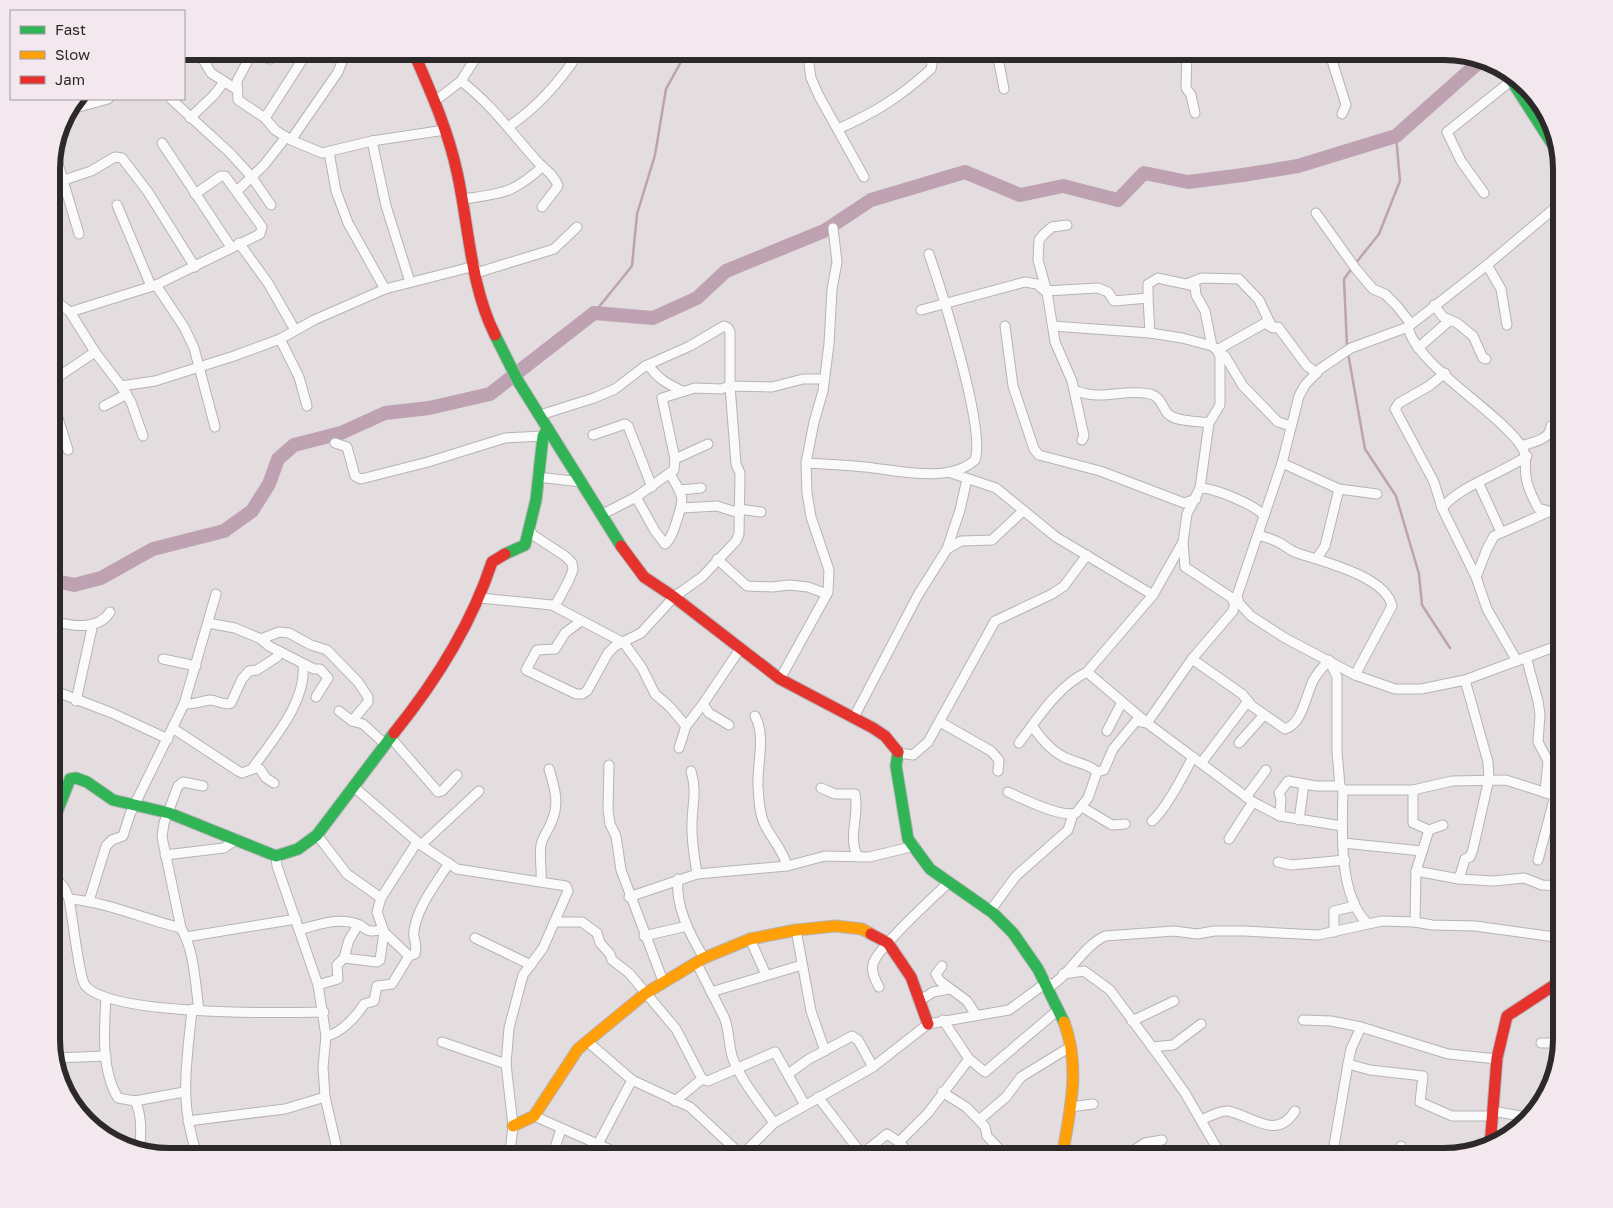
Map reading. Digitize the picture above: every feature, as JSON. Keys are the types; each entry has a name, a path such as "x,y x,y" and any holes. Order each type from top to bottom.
{"street":[{"path":"203,60 211,73 236,89"},
{"path":"248,60 237,81 236,95 241,104 265,118 275,130 288,139 322,153 372,141 445,130"},
{"path":"265,118 302,60"},
{"path":"237,191 288,139 338,72 343,60"},
{"path":"417,60 435,101 445,130 464,200 475,270 489,323 518,381 540,415 546,432 582,482 629,558 644,577 674,597 780,680 854,717 885,736 899,753 905,755 919,751 928,742 940,722 995,621 1005,614 1052,594 1064,586 1087,555"},
{"path":"435,101 461,81 474,60"},
{"path":"508,127 528,114 549,93 574,60"},
{"path":"808,60 811,78 864,177"},
{"path":"838,129 864,117 902,95 931,69 930,60"},
{"path":"998,60 1004,88"},
{"path":"1186,60 1186,88 1191,96 1195,113"},
{"path":"1332,60 1346,105 1342,114"},
{"path":"1484,193 1461,160 1447,132 1506,79"},
{"path":"461,81 480,96 542,167 552,175 558,186 542,207"},
{"path":"190,118 214,95 224,82"},
{"path":"1513,85 1548,138"},
{"path":"80,107 104,100"},
{"path":"172,100 230,153 271,205"},
{"path":"372,141 386,206 410,282"},
{"path":"162,143 195,194 268,283 295,330"},
{"path":"330,152 336,191 348,223 385,289"},
{"path":"60,181 91,171 115,158 122,158 148,192 195,267"},
{"path":"60,167 80,234"},
{"path":"464,200 511,191 524,183 542,167"},
{"path":"70,312 154,286 260,234 262,227 228,178 221,176 195,194"},
{"path":"117,205 154,286 184,327 194,348 215,428"},
{"path":"1147,723 1192,660 1233,611 1235,599 1282,463 1299,396 1317,373 1351,348 1409,326 1487,265 1553,210"},
{"path":"1316,213 1356,269 1373,289 1385,294 1396,306 1409,326 1410,337 1418,348 1522,446 1526,456 1525,474 1529,489 1538,508 1548,511"},
{"path":"1067,225 1052,227 1039,240 1038,260 1046,290 1055,342 1074,390 1084,436 1082,440"},
{"path":"121,386 155,381 280,339 295,330 385,289 410,282 475,270 554,249 577,226"},
{"path":"780,680 827,594 829,570 811,517 806,493 806,463 814,422 823,391 829,344 832,289 837,262 833,228"},
{"path":"806,463 866,467 914,474 948,472 972,462 978,452 972,413 947,305 929,254"},
{"path":"1487,265 1501,289 1507,325"},
{"path":"1150,333 1148,284 1158,278 1189,283 1195,286 1196,295 1206,311 1214,348 1220,356 1220,405 1209,423 1200,488 1188,514 1183,542 1185,566 1235,599 1251,616 1285,638 1355,675 1395,688 1421,690 1465,680 1553,647"},
{"path":"1189,283 1202,278 1239,279 1259,300 1263,313 1273,328"},
{"path":"921,310 947,305 1025,282 1037,284 1046,290 1098,288 1108,292 1114,301 1148,298"},
{"path":"60,304 70,312 95,352 127,394 143,436"},
{"path":"1434,305 1449,321 1457,323 1473,336 1483,358 1486,359"},
{"path":"1418,348 1449,321"},
{"path":"1214,348 1265,323 1273,328 1278,327 1307,366 1317,373"},
{"path":"540,415 594,398 615,389 645,366 690,346 724,326 730,332 730,386 736,464 740,474 739,534 736,541 702,577 674,597 651,624 608,653 587,690 582,694 576,694 526,670 538,650 556,649 566,633 581,621"},
{"path":"1005,326 1014,386 1034,449 1039,455 1100,471 1184,503 1196,498"},
{"path":"1053,326 1150,333 1182,338 1214,348 1225,356 1243,386 1278,422 1291,426"},
{"path":"280,339 299,377 307,406"},
{"path":"60,376 95,352"},
{"path":"645,366 650,367 658,378 682,391"},
{"path":"1445,373 1429,386 1398,403 1395,409 1434,482 1442,508 1476,577 1487,609 1517,661"},
{"path":"603,514 636,497 674,470 675,459 661,401 662,398 670,394 695,388 721,389 730,386 772,388 803,379 824,379"},
{"path":"1074,390 1087,396 1122,393 1150,394 1157,397 1168,414 1174,418 1209,423"},
{"path":"104,406 127,394"},
{"path":"60,424 68,450"},
{"path":"593,435 625,424 628,426 652,487"},
{"path":"1522,446 1547,437 1553,425"},
{"path":"335,443 347,447 355,476 361,479 428,462 505,438 546,432"},
{"path":"60,806 70,779 82,778 110,799 135,807 168,813 276,856 294,852 306,845 317,835 425,695 459,641 480,598 492,562 497,558 520,550 525,545 536,500 537,477 546,432"},
{"path":"675,459 708,444"},
{"path":"1442,508 1450,498 1479,484 1526,456"},
{"path":"1282,463 1339,489 1377,494"},
{"path":"948,472 996,488 1041,527 1153,595"},
{"path":"636,497 655,531 665,544 670,539 682,508 680,490 670,474"},
{"path":"537,477 582,482"},
{"path":"854,717 918,595 946,549 960,510 967,479"},
{"path":"1479,484 1501,532"},
{"path":"680,490 701,488"},
{"path":"1200,488 1209,488 1257,508 1264,516"},
{"path":"1317,558 1325,546 1339,489"},
{"path":"682,508 717,506 738,511 762,512"},
{"path":"1476,577 1490,542 1501,532 1553,509"},
{"path":"946,549 961,540 992,540 1023,511"},
{"path":"530,530 533,535 565,556 572,563 568,582 555,606"},
{"path":"1258,535 1278,542 1294,552 1317,558 1357,574 1373,583 1391,603 1388,617 1355,675"},
{"path":"1019,744 1071,681 1087,672 1153,595 1183,542"},
{"path":"717,560 747,586 772,587 789,585 808,587 827,594"},
{"path":"89,900 106,846 112,840 123,836 184,704 216,594"},
{"path":"480,598 555,606 624,643 642,668 655,694 670,707 686,726"},
{"path":"60,623 90,625 101,622 110,612"},
{"path":"208,623 235,628 261,639 279,652 304,664 320,669 327,675 327,681 316,697"},
{"path":"76,700 92,628 90,625"},
{"path":"261,639 279,632 289,633 311,645 327,650 334,656 358,682 368,697 368,702 352,721"},
{"path":"679,748 686,726 740,649"},
{"path":"184,704 192,705 212,700 226,705 231,703 242,678 252,669 258,670 276,658 279,652"},
{"path":"1526,657 1538,701 1540,716 1538,742 1548,761 1545,793"},
{"path":"163,659 196,666"},
{"path":"1192,660 1242,694 1263,716 1282,729 1290,728 1301,712 1316,675 1329,660"},
{"path":"1329,660 1337,677 1336,752 1341,788 1343,843 1347,879 1358,914 1368,923"},
{"path":"252,769 293,709 304,676 304,664"},
{"path":"1087,672 1147,723 1202,762 1250,800 1280,816 1342,826"},
{"path":"1458,879 1465,859 1470,857 1473,849 1489,780 1488,762 1465,680"},
{"path":"60,693 112,713 168,739"},
{"path":"1202,762 1248,701"},
{"path":"1107,731 1122,702"},
{"path":"703,704 709,713 729,725"},
{"path":"339,711 352,721 363,724 388,741 438,792 442,791 457,775"},
{"path":"755,716 758,724 761,759 758,784 764,824 780,846 787,866"},
{"path":"1239,744 1263,716"},
{"path":"1097,772 1104,770 1110,760 1113,749 1136,721 1147,723"},
{"path":"940,722 992,752 999,760 998,771"},
{"path":"1032,726 1052,749 1064,758 1090,766 1097,772"},
{"path":"174,728 238,771 242,773 260,768 266,778 274,783"},
{"path":"899,753 897,769 908,839 915,846 916,853 929,868 990,912 1016,935 1048,985 1067,1032 1074,1068 1063,1148"},
{"path":"1152,821 1163,809 1193,757"},
{"path":"609,766 608,810 610,824 616,836 620,870 663,981"},
{"path":"541,881 540,847 544,834 556,812 557,802 549,770"},
{"path":"1229,840 1266,770"},
{"path":"690,771 696,788 692,809 692,832 697,874"},
{"path":"990,912 1016,876 1068,830 1073,814 1082,807 1088,798 1097,772"},
{"path":"1280,816 1281,799 1279,793 1288,781 1341,788 1412,790 1452,781 1515,781 1553,795"},
{"path":"196,1148 188,1121 184,1092 196,1009 184,933 162,837 168,813 181,783 203,786"},
{"path":"1299,820 1304,784"},
{"path":"354,787 419,843 457,868 566,886 568,891 556,922 543,948 519,985 509,1028 506,1064 513,1126 510,1148"},
{"path":"821,788 835,794 855,794 857,804 853,836 854,850 858,857"},
{"path":"1412,790 1413,823 1429,830 1443,825"},
{"path":"344,958 377,962 380,960 383,931 377,912 381,898 419,843 479,791"},
{"path":"1008,792 1039,806 1073,814"},
{"path":"1082,807 1112,825 1125,824"},
{"path":"1538,860 1553,815"},
{"path":"1415,922 1416,871 1429,830"},
{"path":"317,835 347,874 381,898"},
{"path":"165,855 224,848 237,839"},
{"path":"1343,843 1422,851"},
{"path":"629,897 697,874 787,866 824,856 869,857 915,846"},
{"path":"276,856 277,866 318,985 324,1012 326,1036 323,1067 325,1097 337,1148"},
{"path":"1278,862 1291,865 1345,860"},
{"path":"326,1036 337,1032 359,1013 364,1004 374,1001 377,986 380,984 387,986 392,984 409,956 415,954 417,945 413,934 418,917 449,863"},
{"path":"1416,871 1458,879 1494,881 1524,878 1542,885 1553,886"},
{"path":"678,879 676,893 711,992 728,1026 729,1047 738,1068 774,1123"},
{"path":"60,883 64,887 69,899 83,981 96,994 106,998 150,1006 262,1014 324,1012"},
{"path":"878,987 873,977 873,964 888,943 948,883"},
{"path":"69,899 89,900 184,933 296,919"},
{"path":"1334,932 1334,910 1351,907 1354,902"},
{"path":"748,1148 774,1123 873,1066 928,1024 1008,1010 1048,985 1058,982 1063,974 1095,940 1105,936 1174,931 1197,934 1214,931 1244,931 1318,935 1382,921 1415,922 1432,926 1475,926 1553,937"},
{"path":"299,930 336,922 358,925 365,931 383,931"},
{"path":"556,922 582,922 596,933 600,943 610,954 612,960 629,972 676,1029 702,1079 708,1081 775,1052 805,1105"},
{"path":"318,985 338,979 337,965 344,958 349,940 358,925"},
{"path":"644,936 687,926"},
{"path":"513,1126 534,1116 578,1049 646,993 700,960 750,939 796,930 836,926 862,929 888,943 911,977 928,1024"},
{"path":"796,930 811,1011 825,1051"},
{"path":"383,931 409,956"},
{"path":"475,938 531,964"},
{"path":"750,939 766,975"},
{"path":"711,992 802,965"},
{"path":"942,966 937,976 949,989 967,1001 976,1015"},
{"path":"1063,974 1078,970 1092,976 1110,990 1152,1047 1201,1120 1217,1148"},
{"path":"1491,1137 1500,1037 1506,1017 1514,1009 1553,985"},
{"path":"919,1002 933,992 949,989"},
{"path":"106,998 106,1056 110,1082 118,1098 135,1101 184,1092"},
{"path":"1132,1021 1174,1000"},
{"path":"943,1020 969,1059 983,1071 988,1070 1058,1010"},
{"path":"1303,1020 1331,1021 1361,1028 1448,1054 1498,1059"},
{"path":"1152,1047 1173,1045 1201,1024"},
{"path":"1334,1148 1351,1049 1361,1028"},
{"path":"788,1074 852,1036 858,1040 873,1066"},
{"path":"442,1042 506,1064"},
{"path":"588,1042 632,1080 690,1107 734,1148"},
{"path":"1541,1042 1553,1043"},
{"path":"979,1120 1006,1097 1021,1077 1070,1047"},
{"path":"62,1058 106,1056"},
{"path":"899,1142 928,1113 942,1092 969,1059"},
{"path":"1348,1064 1370,1070 1423,1076 1420,1102 1452,1116 1493,1113 1521,1116"},
{"path":"675,1101 702,1079"},
{"path":"598,1144 632,1080"},
{"path":"942,1092 966,1107 979,1120 985,1128 987,1136 998,1148"},
{"path":"188,1121 285,1109 325,1097"},
{"path":"818,1097 857,1148"},
{"path":"135,1101 140,1118 140,1144"},
{"path":"1070,1106 1093,1104"},
{"path":"1201,1120 1226,1111 1252,1118 1266,1127 1278,1126 1290,1119 1295,1111"},
{"path":"534,1116 607,1148"},
{"path":"555,1148 562,1129"},
{"path":"870,1148 887,1134 905,1148"},
{"path":"1137,1148 1145,1143 1162,1140"}],"waterway":[{"path":"594,313 632,266 637,214 655,155 666,89 682,60"},
{"path":"60,582 74,585 101,578 153,549 224,531 252,511 269,484 278,459 294,445 341,433 385,413 429,408 490,394 594,313 653,318 697,298 726,271 824,231 871,200 965,172 1020,195 1063,186 1118,200 1144,173 1188,182 1298,166 1396,136 1476,65"},
{"path":"1355,264 1379,234 1400,181 1396,136"},
{"path":"1347,347 1344,279 1352,268"},
{"path":"1348,353 1365,449 1396,496 1419,574 1422,605 1450,648"}],"traffic: fast":[{"path":"1516,87 1548,137"},
{"path":"495,335 518,381 621,546"},
{"path":"505,554 525,545 536,500 543,436 548,429"},
{"path":"60,804 70,779 76,778 87,782 113,800 169,813 276,856 298,849 317,835 394,733"},
{"path":"898,752 896,766 908,839 930,869 993,913 1013,933 1038,969 1064,1022"}],"traffic: slow":[{"path":"513,1126 534,1116 578,1049 646,993 704,958 750,939 796,930 836,926 862,929 871,934"},
{"path":"1064,1022 1069,1039 1073,1072 1071,1106 1064,1148"}],"traffic: jam":[{"path":"417,60 449,141 461,192 475,276 480,296 495,335"},
{"path":"621,546 644,577 674,597 780,679 873,728 885,736 898,752"},
{"path":"394,733 424,693 451,652 474,608 492,562 505,554"},
{"path":"871,934 888,943 911,977 928,1024"},
{"path":"1491,1138 1497,1058 1507,1016 1553,986"}]}
